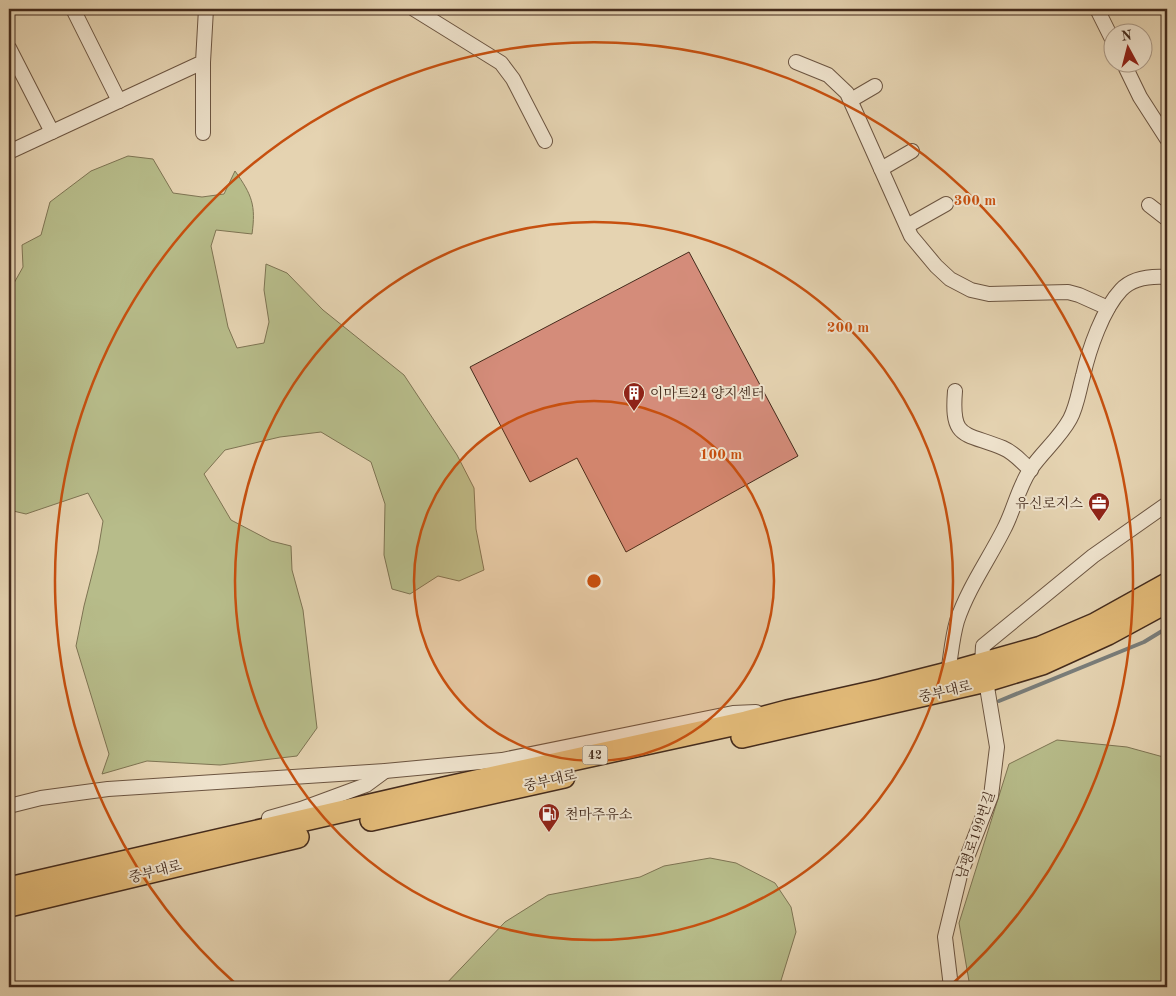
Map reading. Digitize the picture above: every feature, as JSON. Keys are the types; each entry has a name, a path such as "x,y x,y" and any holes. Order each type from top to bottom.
{"main road":[{"name":"중부대로","path":"9,906 319,831 865,710 984,673 1086,628 1167,584"},
{"name":"중부대로","path":"9,888 444,788 746,722 948,673 984,673 1042,664 1108,634 1167,602"}],"street":[{"path":"73,9 119,101"},
{"path":"203,133 206,9"},
{"path":"414,9 501,62 513,79 545,141"},
{"path":"1097,9 1104,23"},
{"path":"9,48 52,132"},
{"path":"9,152 204,62"},
{"path":"796,62 828,75 839,84 851,100 864,134 911,236 936,266 950,279 971,290 990,294 1068,292 1108,308"},
{"path":"1128,72 1140,97 1167,140"},
{"path":"851,100 875,86"},
{"path":"881,169 912,152"},
{"path":"907,226 946,204"},
{"path":"1149,205 1167,219"},
{"path":"948,673 953,636 958,618 985,562 1005,528 1030,470 1052,445 1070,418 1085,367 1108,308 1123,288 1132,282 1155,276 1167,277"},
{"path":"955,391 955,419 961,431 968,436 1004,448 1016,455 1030,470"},
{"name":"중부대로","path":"984,673 983,646 1093,556 1167,504"},
{"name":"남평로199번길","path":"951,987 946,937 960,875 991,796 997,747 984,673"},
{"path":"9,806 40,798 108,789 502,760 733,713 787,711"},
{"path":"213,841 242,826 301,809 366,785 385,770"}],"green space":[{"path":"128,156 153,159 173,193 202,197 224,194 235,171 249,194 253,208 252,234 216,230 211,246 228,327 237,348 264,343 269,322 264,290 266,264 287,273 323,310 404,375 457,455 474,488 476,529 484,570 459,581 438,576 410,594 392,589 384,555 385,504 371,462 321,432 280,437 225,450 204,474 231,520 271,541 291,546 292,570 303,610 317,728 297,756 220,765 147,761 102,774 109,754 76,646 103,521 88,493 26,514 9,510 9,292 23,267 22,245 41,235 50,202 91,171"},
{"path":"1057,740 1127,747 1167,758 1167,987 970,987 959,923 1009,764"},
{"path":"710,858 736,863 775,883 791,907 796,932 779,987 443,987 505,922 548,895 640,877 664,866"}],"building":[{"name":"이마트24 양지센터","path":"689,252 798,456 626,552 577,458 530,482 470,367"}],"waterway":[{"path":"999,701 1144,642 1167,628"}],"place":[{"name":"이마트24 양지센터","path":"634,412"},
{"name":"유신로지스","path":"1099,522"},
{"name":"천마주유소","path":"549,833"}]}
